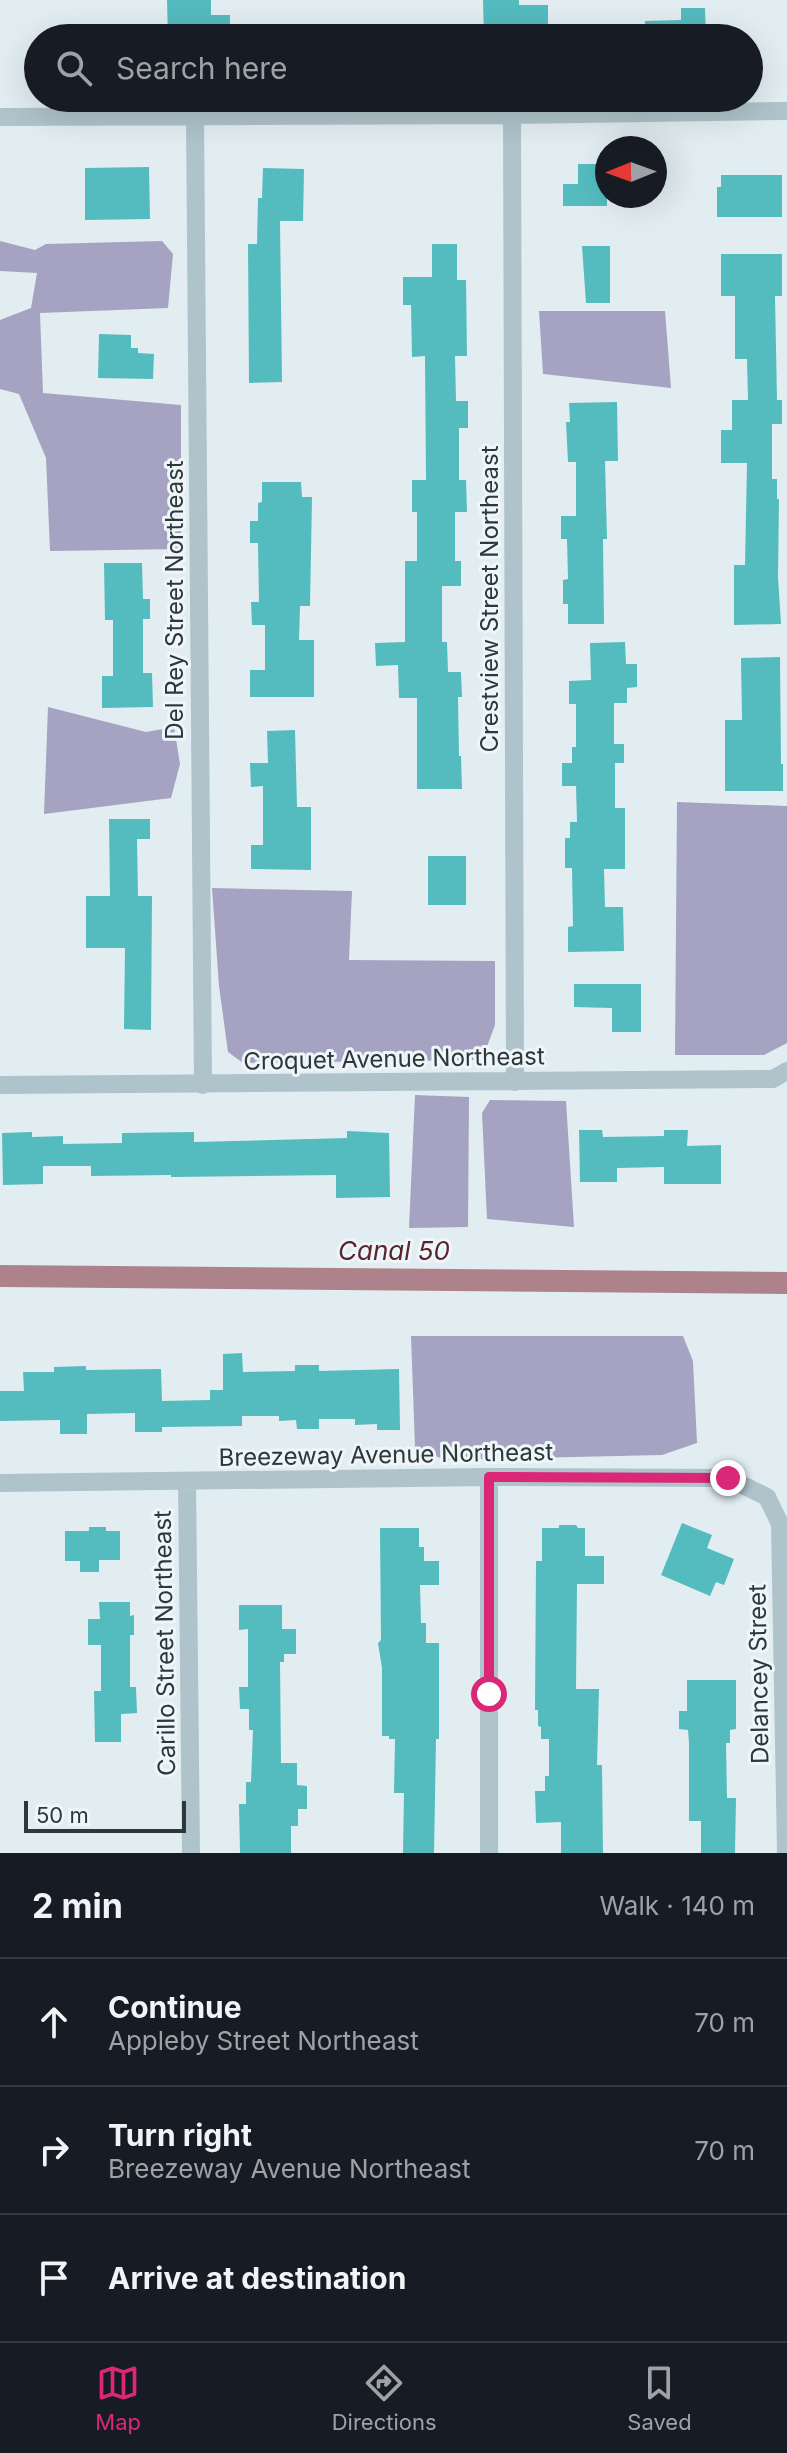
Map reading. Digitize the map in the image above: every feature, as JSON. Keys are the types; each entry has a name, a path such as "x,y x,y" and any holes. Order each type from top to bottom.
{"street":[{"path":"763,111 787,111"},
{"path":"0,117 718,112"},
{"name":"Crestview Street Northeast","path":"512,115 515,1082"},
{"name":"Del Rey Street Northeast","path":"195,116 203,1085"},
{"name":"Croquet Avenue Northeast","path":"0,1085 773,1079 787,1071"},
{"path":"489,1477 489,1853"},
{"name":"Breezeway Avenue Northeast","path":"0,1483 489,1477 728,1478 767,1497"},
{"name":"Carillo Street Northeast","path":"187,1481 191,1853"},
{"name":"Delancey Street","path":"767,1497 780,1524 786,1853"}],"shaded area":[{"path":"0,241 35,250 46,244 162,241 173,254 168,308 40,313 43,393 181,405 181,549 50,551 46,458 19,394 0,389 0,320 31,308 37,273 0,271"},
{"path":"539,311 665,311 671,388 543,374"},
{"path":"48,707 146,732 174,727 180,764 171,798 44,814"},
{"path":"677,802 787,806 787,1043 764,1055 675,1055"},
{"path":"212,888 352,891 349,960 495,961 495,1025 482,1060 243,1063 228,1052 219,986"},
{"path":"415,1095 469,1097 468,1227 409,1228"},
{"path":"490,1100 566,1101 574,1227 487,1219 482,1113"},
{"path":"411,1336 683,1336 693,1361 697,1443 662,1455 445,1460 415,1447"}],"building":[{"path":"167,0 211,0 211,15 230,15 230,24 168,24"},
{"path":"483,0 519,0 519,5 548,5 548,24 484,24"},
{"path":"681,8 705,8 706,24 645,24 645,21 681,20"},
{"path":"578,164 595,164 595,206 563,206 563,184 578,184"},
{"path":"149,167 150,219 85,220 85,168"},
{"path":"263,168 304,169 303,221 280,221 282,382 249,383 248,244 257,244 258,198 262,198"},
{"path":"721,175 782,175 782,217 717,217 717,187 721,187"},
{"path":"432,244 457,244 457,280 466,280 467,356 455,356 456,401 468,401 468,428 459,428 459,480 466,480 467,512 455,512 455,561 461,561 461,586 442,586 442,642 447,642 448,672 461,672 462,697 458,697 462,789 417,789 417,698 399,698 398,665 376,666 375,643 405,642 405,561 417,561 417,512 412,512 412,480 426,480 425,356 412,357 411,305 403,305 403,277 432,277"},
{"path":"582,246 610,246 610,303 586,303"},
{"path":"721,254 782,254 782,296 775,296 777,400 782,400 782,424 772,424 772,479 777,479 779,499 781,624 734,625 734,565 745,565 747,463 721,463 721,430 732,430 732,400 748,400 747,359 735,359 735,296 721,296"},
{"path":"99,334 131,335 131,348 138,348 138,353 154,354 153,379 98,378"},
{"path":"617,402 618,461 605,461 607,539 603,539 604,624 568,624 568,604 563,604 563,580 568,579 567,539 561,539 561,516 576,516 576,462 568,462 566,422 570,422 569,403"},
{"path":"262,482 301,482 302,497 312,497 310,606 300,606 299,640 314,640 314,697 250,697 250,670 265,670 265,625 252,625 251,602 259,602 258,543 250,543 250,521 258,521"},
{"path":"104,563 142,563 143,599 150,599 150,619 143,619 143,673 152,673 153,707 102,708 102,676 113,676 113,620 105,620"},
{"path":"625,642 626,664 637,664 637,687 627,688 627,703 614,703 614,744 624,744 624,763 615,763 615,808 625,808 625,869 604,869 605,907 623,907 624,951 568,952 568,927 573,926 572,868 565,868 565,838 570,838 570,822 577,822 576,786 562,786 562,763 572,763 572,747 576,747 576,704 569,704 569,681 591,680 590,643"},
{"path":"780,657 783,791 725,791 725,720 742,720 741,658"},
{"path":"295,730 297,807 311,807 311,870 251,869 251,845 263,845 263,786 251,787 250,763 268,763 267,731"},
{"path":"109,819 150,819 150,839 137,839 138,896 152,896 151,1030 124,1029 125,948 86,948 86,896 110,896"},
{"path":"428,856 466,856 466,905 428,905"},
{"path":"574,984 641,984 641,1032 612,1032 612,1008 574,1007"},
{"path":"579,1130 602,1130 603,1137 664,1136 664,1130 688,1130 687,1146 721,1145 721,1184 664,1184 664,1167 617,1168 617,1182 580,1182"},
{"path":"347,1131 389,1133 390,1197 336,1198 336,1175 91,1176 91,1166 43,1166 43,1184 3,1185 2,1133 32,1132 32,1137 63,1136 63,1144 122,1143 122,1133 194,1132 194,1142 347,1138"},
{"path":"242,1353 243,1372 295,1371 295,1365 319,1365 319,1371 399,1369 400,1430 377,1430 377,1424 355,1425 355,1419 319,1419 319,1429 297,1429 296,1420 279,1421 279,1416 242,1416 242,1426 162,1427 162,1432 135,1432 135,1413 87,1414 87,1434 60,1434 60,1420 0,1421 0,1391 24,1391 23,1372 54,1372 54,1367 86,1366 86,1370 161,1369 162,1401 210,1400 210,1390 223,1390 223,1354"},
{"path":"682,1523 712,1535 707,1548 734,1559 724,1585 716,1582 710,1596 661,1575"},
{"path":"559,1525 585,1528 585,1556 604,1556 604,1584 577,1584 576,1689 599,1689 597,1765 602,1765 603,1853 561,1853 561,1822 536,1823 535,1791 545,1791 545,1776 549,1776 549,1739 541,1739 538,1710 535,1710 536,1561 542,1561 542,1528 559,1528"},
{"path":"89,1527 120,1531 120,1560 99,1560 99,1572 80,1572 80,1561 65,1561 65,1531 89,1531"},
{"path":"380,1528 419,1528 419,1547 424,1547 424,1561 439,1561 439,1585 420,1585 421,1623 426,1623 426,1643 439,1643 434,1853 403,1853 404,1793 394,1793 395,1739 382,1736 382,1668 378,1643 381,1640"},
{"path":"99,1602 130,1602 130,1616 134,1615 134,1635 130,1635 130,1687 136,1687 137,1713 121,1714 121,1742 95,1742 94,1691 101,1691 101,1645 88,1645 88,1619 100,1619"},
{"path":"239,1605 282,1605 282,1629 296,1629 296,1654 284,1654 284,1662 280,1662 281,1763 297,1763 297,1785 307,1786 307,1809 298,1809 298,1826 291,1826 291,1853 240,1853 239,1804 246,1804 246,1782 251,1782 253,1730 249,1730 249,1709 240,1709 239,1687 248,1687 248,1629 239,1630"},
{"path":"687,1680 736,1680 736,1729 730,1730 730,1743 726,1743 727,1798 736,1798 735,1853 701,1853 701,1821 689,1821 688,1730 679,1729 679,1711 687,1711"}],"waterway":[{"name":"Canal 50","path":"0,1276 787,1283"}],"route":[{"path":"489,1694 489,1477 728,1478"}]}
